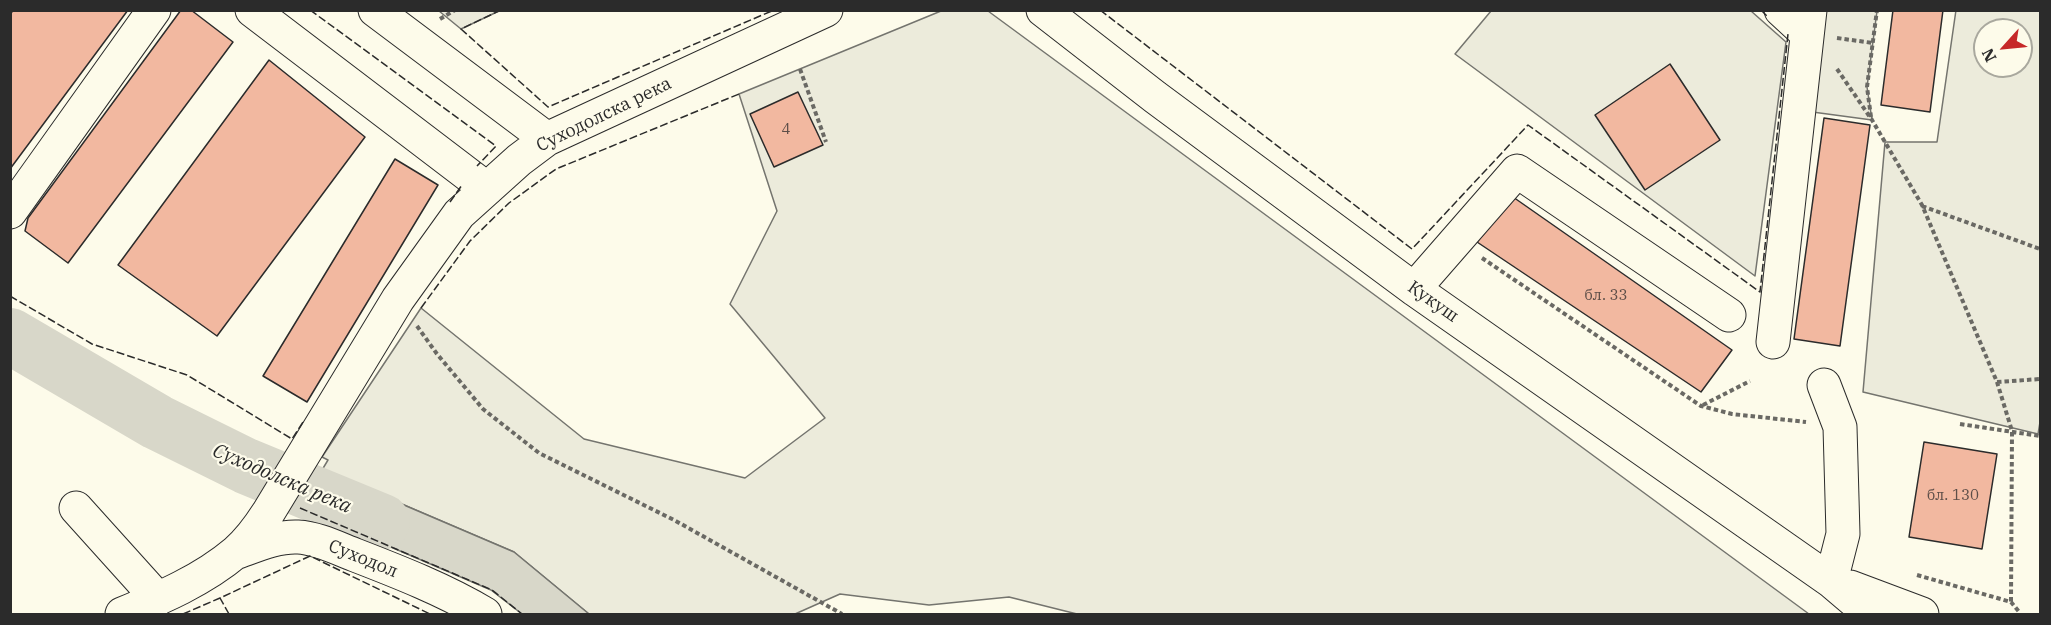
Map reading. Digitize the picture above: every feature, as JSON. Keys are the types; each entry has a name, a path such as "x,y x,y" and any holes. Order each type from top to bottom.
{"street":[{"path":"10,212 154,10"},
{"path":"252,10 487,189"},
{"path":"375,10 547,139"},
{"name":"Суходолска река","path":"122,615 180,588 235,553 253,535 398,299 459,214 519,160 547,139 826,10"},
{"name":"Кукуш","path":"1043,10 1414,289 1831,580 1870,615"},
{"path":"1773,342 1808,22 1781,10"},
{"path":"1414,289 1517,171 1729,315"},
{"path":"1824,385 1840,428 1843,534 1831,580"},
{"path":"76,508 158,599"},
{"name":"Суходол","path":"235,553 267,541 297,537 322,542 384,566 466,603 485,615"},
{"name":"Кукуш","path":"1831,580 1922,615"}],"path":[{"path":"1872,120 1867,87 1877,10"},
{"path":"1808,22 1872,120 1922,205 1997,382 2012,431 2011,602"},
{"path":"800,69 826,142"},
{"path":"1922,205 2040,249"},
{"path":"1456,241 1701,406 1732,414 1840,428"},
{"path":"398,299 437,354 483,409 539,453 674,520 842,615"},
{"path":"1997,382 2040,379"},
{"path":"1701,406 1750,381"},
{"path":"1960,424 2040,436"},
{"path":"1914,574 2011,602 2020,613"}],"shaded area":[{"path":"1956,10 2040,11 2040,422 2038,434 1863,392 1885,142 1937,142"},
{"path":"439,11 499,11 461,29"},
{"path":"941,11 988,11 1809,614 1077,614 1009,597 929,605 840,594 795,614 589,614 514,552 322,470 328,460 322,457 421,308 584,439 745,478 825,418 730,304 777,211 739,94"},
{"path":"1491,11 1751,11 1786,42 1755,276 1455,54"},
{"path":"1818,11 1877,11 1867,87 1872,120 1805,111"},
{"path":"322,470 514,552 589,614 522,614 491,590 300,508"}],"building":[{"path":"13,10 128,10 10,169 10,15"},
{"path":"181,10 191,10 233,42 68,263 25,231 28,218"},
{"path":"1893,10 1943,10 1930,112 1881,105"},
{"path":"269,60 365,137 217,336 118,265"},
{"path":"1670,64 1720,140 1645,190 1595,115"},
{"path":"798,92 823,145 774,167 750,114"},
{"path":"1824,118 1870,125 1840,346 1794,339"},
{"path":"395,159 438,185 307,402 263,376"},
{"path":"1513,197 1732,350 1701,392 1477,242"},
{"path":"1924,442 1997,454 1982,549 1909,537"}],"waterway":[{"name":"Суходолска река","path":"10,336 157,422 246,466 382,522"}],"fence":[{"path":"310,10 496,146 477,166"},
{"path":"501,10 461,29 548,107 774,10"},
{"path":"1100,10 1412,249 1528,125 1760,292 1788,34"},
{"path":"1761,10 1768,17"},
{"path":"421,308 470,241 509,203 556,169 739,94"},
{"path":"450,202 462,185"},
{"path":"10,296 92,344 187,375 292,439 303,422"},
{"path":"300,508 492,590 522,614"},
{"path":"229,614 220,598 310,556 430,614"},
{"path":"183,614 220,598"}]}
